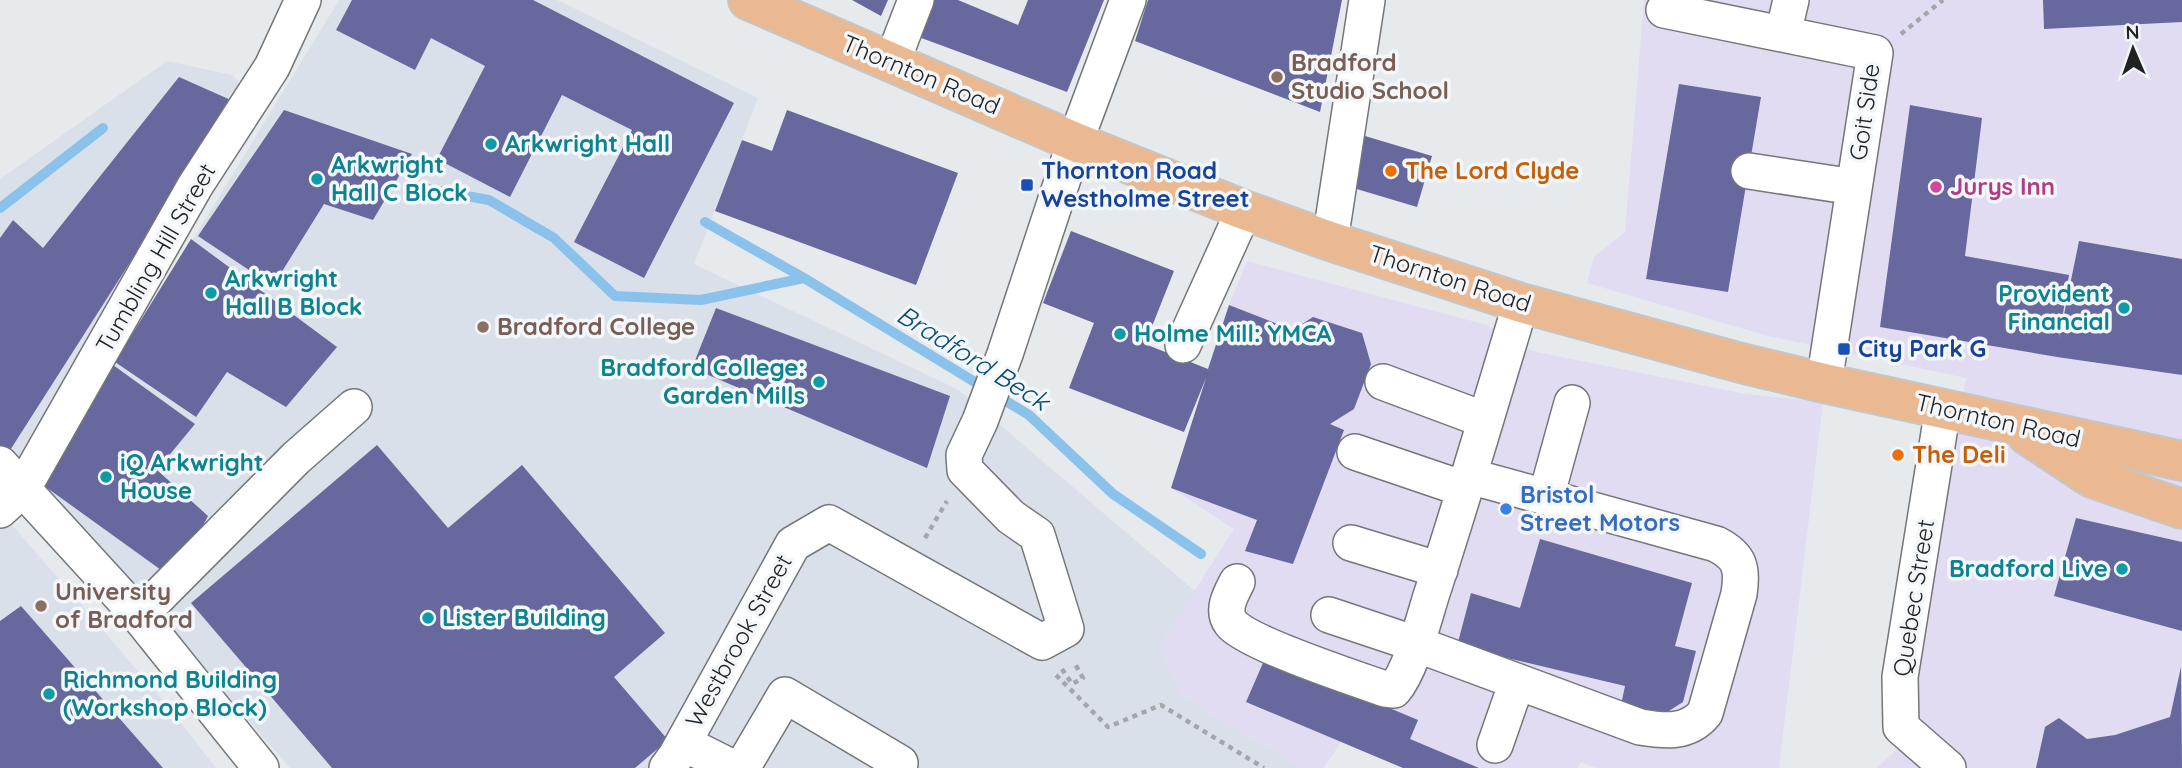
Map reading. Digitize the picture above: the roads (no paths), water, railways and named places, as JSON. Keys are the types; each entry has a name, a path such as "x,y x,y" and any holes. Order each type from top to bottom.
{"main road":[{"name":"Thornton Road","path":"748,0 1075,142 1244,210 1521,303 1824,383 2182,461"},
{"path":"2010,423 2092,478 2182,509"}],"street":[{"name":"Tumbling Hill Street","path":"7,488 272,66 303,0"},
{"path":"892,62 916,0"},
{"path":"1075,142 1128,0"},
{"path":"1330,241 1367,0"},
{"path":"1783,34 1791,0"},
{"name":"Goit Side","path":"1686,9 1783,34 1875,53 1824,383"},
{"name":"Westbrook Street","path":"675,756 793,544 829,523 1059,656 1066,629 1037,535 1011,517 965,470 964,455 1005,354 1075,142"},
{"path":"1748,171 1854,187"},
{"path":"1183,345 1244,210"},
{"path":"1237,582 1227,602 1226,613 1230,622 1240,631 1278,649 1385,690 1394,690 1400,684 1416,644 1521,303"},
{"path":"1383,382 1485,420"},
{"path":"1546,497 1572,403"},
{"path":"139,616 296,458 354,407"},
{"name":"Quebec Street","path":"1944,408 1900,677 1901,726 1948,768"},
{"path":"1329,615 1416,644 1640,727 1678,730 1697,722 1705,713 1739,594 1741,577 1738,563 1731,551 1716,544 1546,497 1466,482 1355,452"},
{"path":"7,488 139,616 261,768"},
{"path":"1351,543 1440,570"},
{"path":"1495,745 1517,682"},
{"path":"742,768 785,695 900,763"},
{"path":"675,756 733,768"}],"waterway":[{"path":"0,208 103,128"},
{"path":"417,187 489,200 554,238 615,296 701,300 804,278"},
{"name":"Bradford Beck","path":"705,222 804,278 1029,415 1113,494 1201,554"}],"place":[{"name":"Bradford Studio School","path":"1277,77"},
{"name":"Arkwright Hall","path":"491,144"},
{"name":"The Lord Clyde","path":"1391,171"},
{"name":"Arkwright Hall C Block","path":"317,179"},
{"name":"Thornton Road Westholme Street","path":"1027,185"},
{"name":"Jurys Inn","path":"1936,187"},
{"name":"Arkwright Hall B Block","path":"211,293"},
{"name":"Provident Financial","path":"2124,308"},
{"name":"Bradford College","path":"483,327"},
{"name":"Holme Mill: YMCA","path":"1120,334"},
{"name":"City Park G","path":"1844,349"},
{"name":"Bradford College: Garden Mills","path":"819,382"},
{"name":"The Deli","path":"1898,455"},
{"name":"iQ Arkwright House","path":"106,477"},
{"name":"Bristol Street Motors","path":"1506,509"},
{"name":"Bradford Live","path":"2122,569"},
{"name":"University of Bradford","path":"41,606"},
{"name":"Lister Building","path":"428,618"},
{"name":"Richmond Building (Workshop Block)","path":"49,694"}]}
